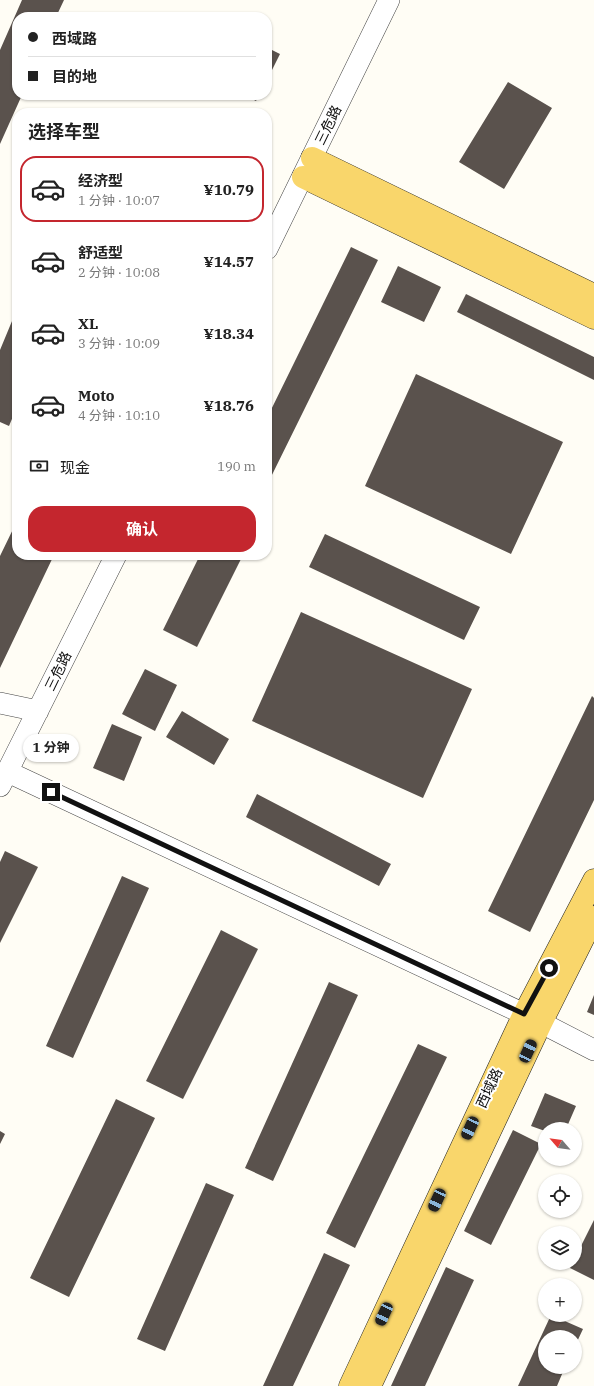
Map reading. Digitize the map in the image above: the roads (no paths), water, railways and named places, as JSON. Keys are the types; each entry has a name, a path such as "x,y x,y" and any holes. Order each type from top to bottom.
{"main road":[{"path":"308,167 594,295"},
{"path":"308,167 594,318"},
{"name":"西域路","path":"370,1386 594,880"},
{"name":"西域路","path":"350,1386 532,1018 594,917"}],"street":[{"name":"三危路","path":"272,239 389,0"},
{"name":"三危路","path":"4,779 114,560"},
{"path":"0,703 38,711"},
{"path":"4,779 532,1018 594,1050"}]}
